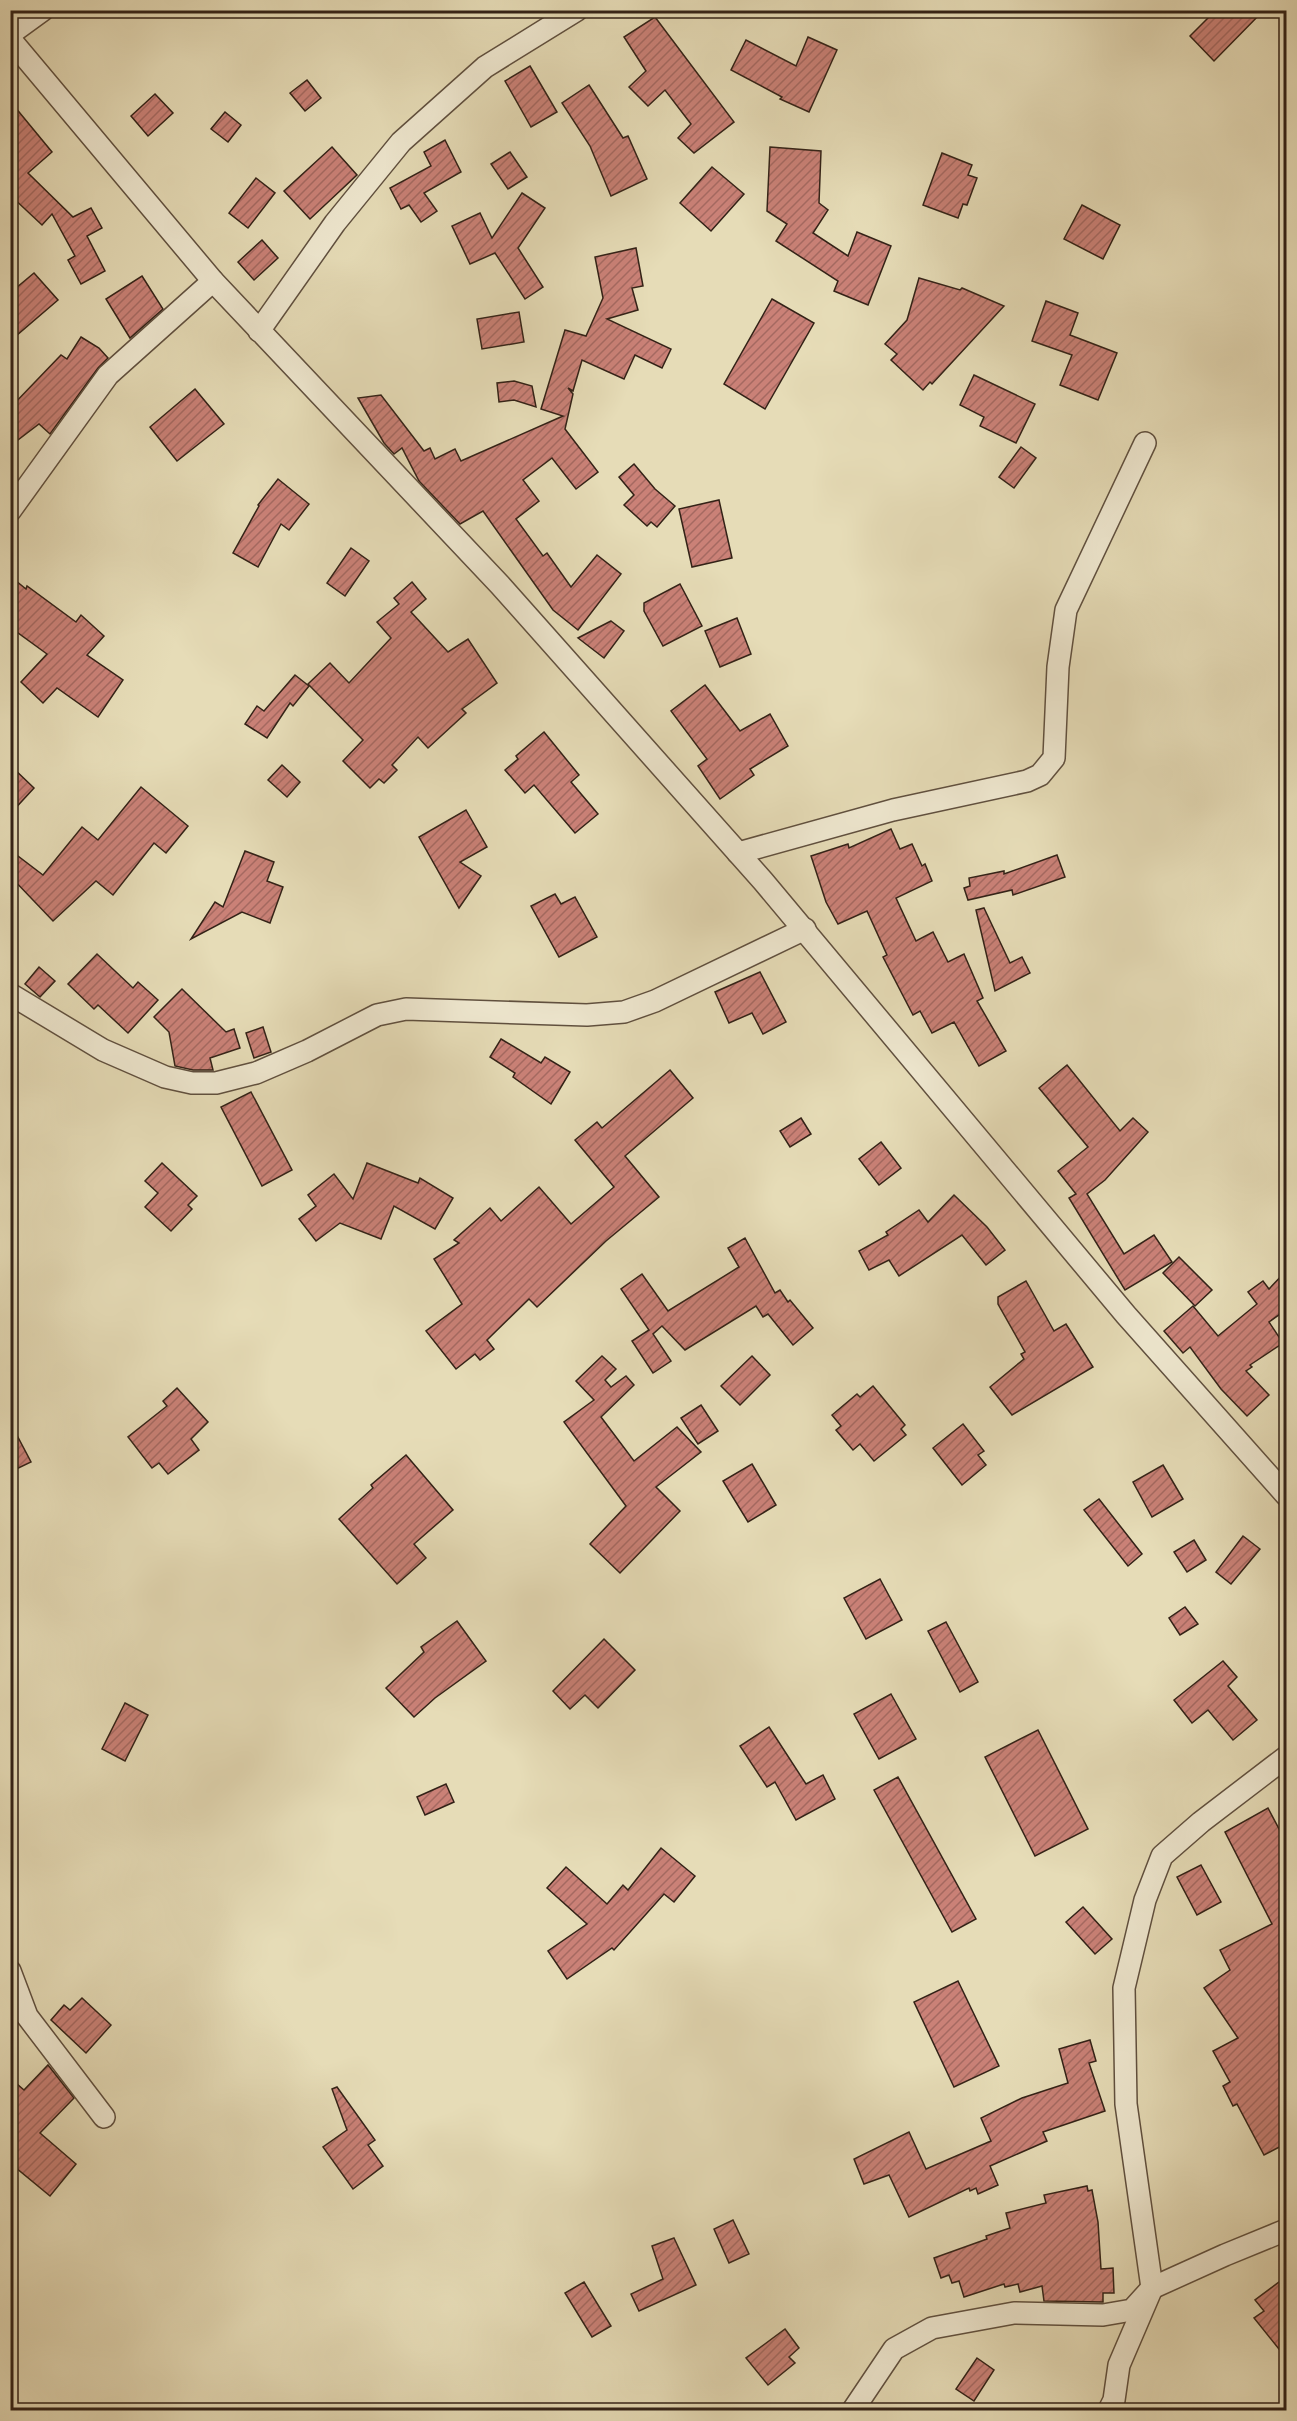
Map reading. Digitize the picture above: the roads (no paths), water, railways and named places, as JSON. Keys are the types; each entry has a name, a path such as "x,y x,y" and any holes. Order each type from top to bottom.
{"street":[{"path":"10,34 43,10"},
{"path":"259,331 335,223 401,142 485,67 577,10"},
{"path":"10,39 213,281 500,585 806,929 1126,1315 1287,1495"},
{"path":"10,511 108,375 213,281"},
{"path":"738,853 893,810 1027,781 1040,775 1054,758 1058,667 1066,610 1145,443"},
{"path":"10,994 103,1050 165,1077 192,1083 216,1083 256,1073 325,1042 377,1015 406,1009 587,1016 624,1012 655,1001 806,929"},
{"path":"1109,2410 1114,2400 1119,2365 1152,2288 1126,2104 1124,1988 1145,1900 1162,1856 1201,1822 1287,1757"},
{"path":"10,1971 27,2016 104,2117"},
{"path":"853,2410 894,2349 932,2328 1014,2313 1103,2315 1132,2310 1152,2288 1287,2230"}]}
